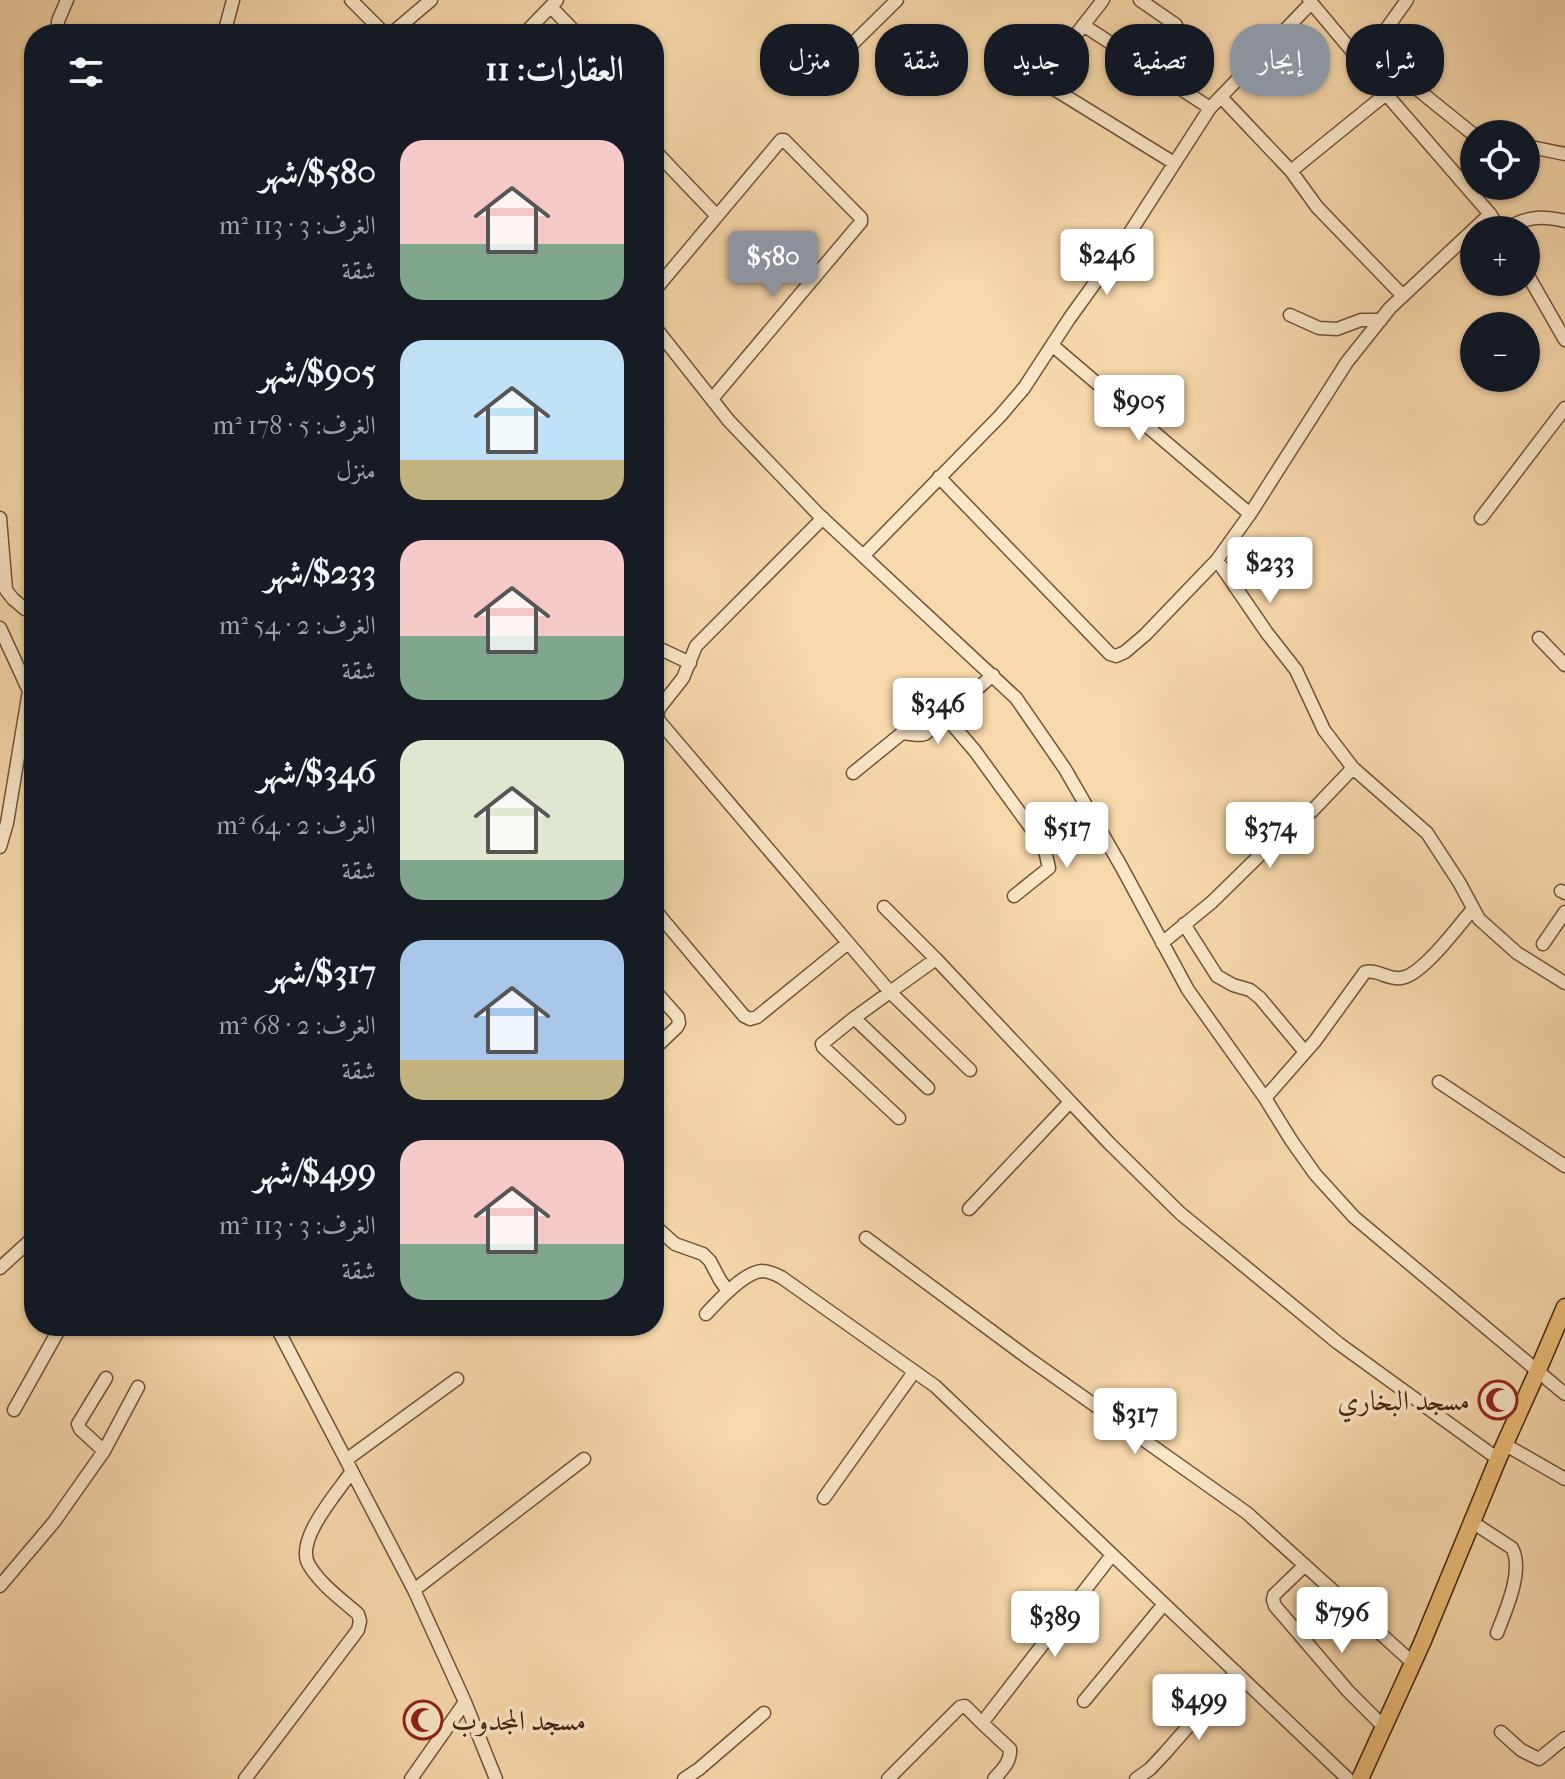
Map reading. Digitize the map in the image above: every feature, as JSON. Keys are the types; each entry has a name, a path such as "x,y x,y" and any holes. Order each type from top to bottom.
{"main road":[{"path":"1360,1779 1413,1663 1565,1307"}],"street":[{"path":"58,24 67,0"},
{"path":"227,24 233,0"},
{"path":"351,0 377,24"},
{"path":"361,10 372,0"},
{"path":"401,24 431,0"},
{"path":"859,37 897,0"},
{"path":"1084,24 1103,0"},
{"path":"1140,0 1175,24"},
{"path":"1390,24 1407,0"},
{"path":"864,555 1024,388 1120,248 1210,108 1310,1 1346,44"},
{"path":"534,24 554,4 569,24"},
{"path":"1065,96 1174,163"},
{"path":"1191,96 1210,108"},
{"path":"1291,171 1384,96"},
{"path":"939,477 1110,654 1116,656 1125,652 1217,560 1347,362 1381,320 1490,214 1388,96"},
{"path":"1426,96 1460,124"},
{"path":"1221,97 1291,171 1317,207 1403,296"},
{"path":"664,279 781,140 862,221 712,399"},
{"path":"1540,149 1565,154"},
{"path":"664,160 717,216"},
{"path":"1540,218 1565,221"},
{"path":"1540,296 1565,340"},
{"path":"1290,315 1319,328 1337,329 1361,320 1381,320"},
{"path":"664,339 729,421 823,518 1016,698 1065,769 1188,990 1315,1174 1354,1217 1565,1394"},
{"path":"1052,345 1250,514"},
{"path":"1481,518 1565,408"},
{"path":"0,518 6,590 24,608"},
{"path":"664,702 683,678 696,646 823,518"},
{"path":"1217,560 1296,670 1324,730 1353,768 1427,833 1479,919 1517,953 1565,983"},
{"path":"0,628 24,680"},
{"path":"1539,638 1565,665"},
{"path":"664,651 690,663"},
{"path":"853,773 897,736 925,734 993,675"},
{"path":"945,716 975,751 1044,846 1049,868 1047,872 1014,896"},
{"path":"664,727 890,992 970,1070"},
{"path":"0,847 24,731"},
{"path":"1162,943 1312,811 1353,768"},
{"path":"1044,846 1091,814"},
{"path":"884,907 1180,1213 1338,1343 1501,1452 1565,1479"},
{"path":"1265,1098 1305,1052 1365,972 1390,978 1403,978 1416,973 1473,909"},
{"path":"1543,944 1565,912"},
{"path":"664,921 744,1016 750,1019 757,1017 848,943"},
{"path":"1184,924 1217,976 1250,990 1260,998 1305,1052"},
{"path":"899,1118 822,1044 936,959"},
{"path":"664,1001 678,1017 679,1023 664,1039"},
{"path":"854,1018 928,1088"},
{"path":"1439,1082 1565,1166"},
{"path":"969,1209 1070,1102"},
{"path":"664,1234 675,1244 703,1254 728,1291"},
{"path":"866,1238 1015,1349 1247,1513 1413,1663"},
{"path":"0,1268 24,1246"},
{"path":"706,1314 728,1291 753,1273 764,1271 781,1277 935,1386 1348,1779"},
{"path":"14,1410 55,1336"},
{"path":"281,1336 414,1590 496,1779"},
{"path":"824,1498 914,1372"},
{"path":"104,1451 78,1424 106,1378"},
{"path":"245,1779 358,1630 358,1614 324,1584 309,1565 307,1541 312,1529 349,1466 457,1379"},
{"path":"0,1586 54,1522 104,1451 138,1387"},
{"path":"414,1590 584,1459"},
{"path":"1472,1522 1512,1548 1516,1554 1510,1599 1497,1633"},
{"path":"982,1723 1112,1555"},
{"path":"1304,1566 1274,1595 1275,1606 1348,1691 1384,1727"},
{"path":"1084,1701 1164,1604"},
{"path":"1136,1779 1165,1753 1236,1672"},
{"path":"411,1779 465,1702"},
{"path":"888,1779 960,1707 965,1706 1010,1749 1006,1764 994,1779"},
{"path":"684,1779 764,1713"},
{"path":"1501,1732 1521,1750 1539,1759 1565,1738"}],"place":[{"name":"مسجد البخاري","path":"1498,1400"},
{"name":"مسجد المجدوب","path":"423,1720"}]}
